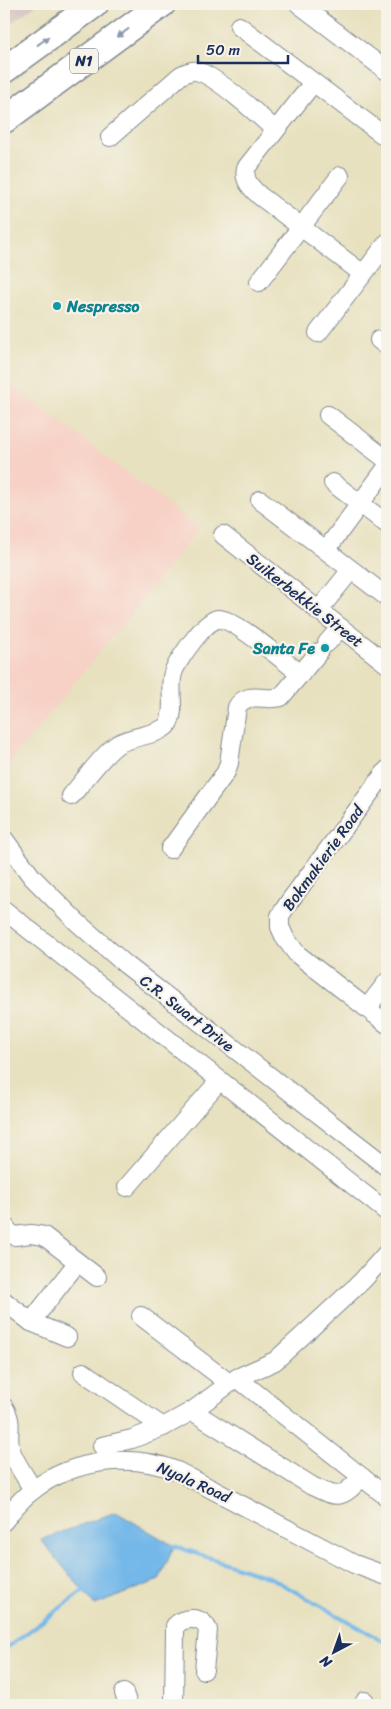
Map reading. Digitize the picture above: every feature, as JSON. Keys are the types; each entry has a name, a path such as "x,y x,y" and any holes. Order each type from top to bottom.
{"highway":[{"name":"N1","path":"4,70 95,4"},
{"name":"N1","path":"4,120 162,4"}],"street":[{"path":"299,4 387,72"},
{"path":"239,26 387,138"},
{"path":"110,137 181,75 193,70 204,73 218,83 275,130"},
{"path":"313,83 246,168 246,180 260,196 363,274"},
{"path":"259,282 340,176"},
{"path":"318,333 387,243"},
{"path":"328,415 387,460"},
{"path":"326,550 387,467"},
{"path":"333,483 387,524"},
{"path":"260,500 387,597"},
{"name":"Suikerbekkie Street","path":"223,535 387,664"},
{"path":"318,611 351,570"},
{"path":"71,796 113,748 127,739 159,730 168,724 172,712 171,676 203,629 214,620 221,618 237,626 301,674"},
{"path":"170,849 226,772 239,704 247,698 282,697 340,628"},
{"name":"Bokmakierie Road","path":"387,770 280,916 280,927 285,938 297,954 387,1024"},
{"name":"C.R. Swart Drive","path":"4,839 32,877 78,923 125,964 387,1167"},
{"path":"4,910 387,1212"},
{"path":"367,1008 387,982"},
{"path":"127,1187 219,1081"},
{"path":"4,1225 15,1236 31,1234 44,1236 97,1277"},
{"path":"102,1446 132,1439 163,1427 192,1411 233,1380 275,1361 362,1280 387,1253"},
{"path":"31,1322 77,1263"},
{"path":"4,1301 31,1322 67,1337"},
{"path":"141,1316 233,1380 387,1497"},
{"path":"83,1372 163,1427"},
{"path":"4,1407 11,1426 7,1449 33,1490"},
{"path":"192,1411 312,1486 327,1493 337,1496 345,1493 362,1477"},
{"name":"Nyala Road","path":"4,1521 17,1504 33,1490 70,1470 104,1462 149,1462 177,1471 354,1564 387,1576"},
{"path":"174,1705 174,1630 175,1626 182,1620 196,1620 206,1625 208,1630 204,1670"}],"shaded area":[{"path":"4,4 37,4 4,28"},
{"path":"4,378 199,529 4,770"}],"water":[{"path":"116,1512 174,1546 159,1580 95,1605 41,1540"}],"waterway":[{"path":"174,1546 271,1578 387,1643"},
{"path":"4,1650 83,1591"}],"place":[{"name":"Nespresso","path":"57,306"},
{"name":"Santa Fe","path":"325,648"}]}
